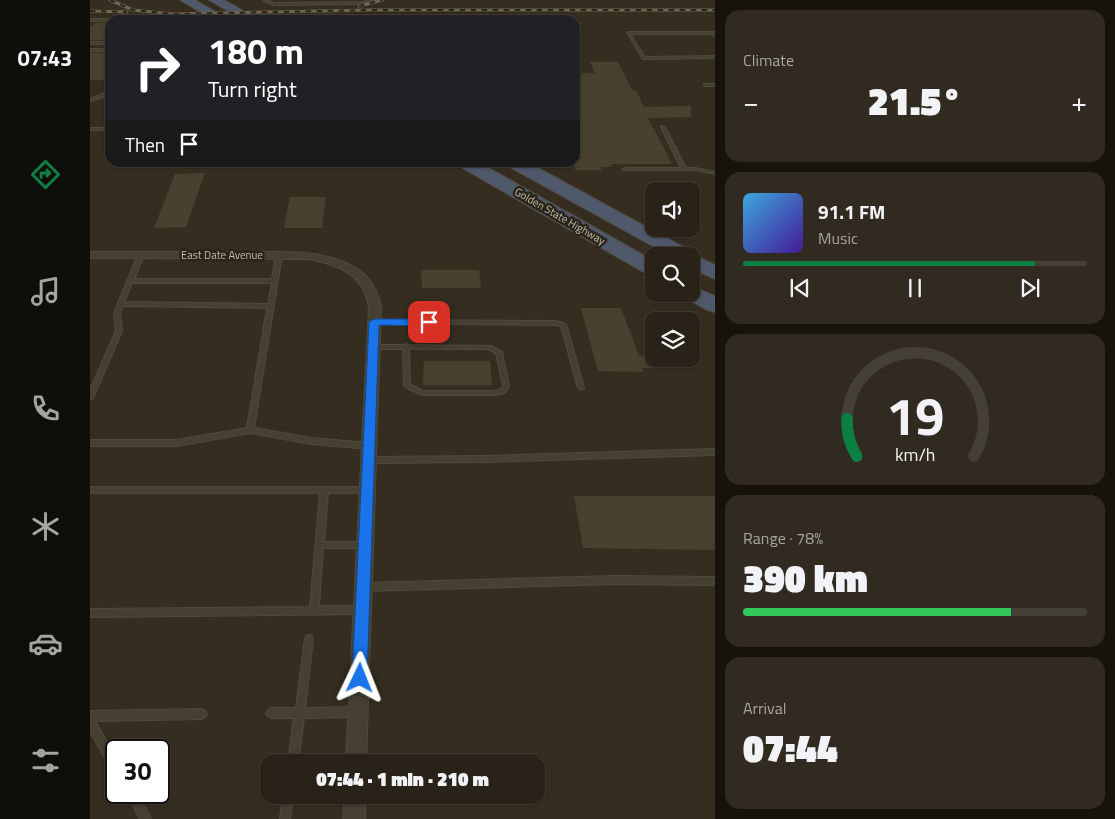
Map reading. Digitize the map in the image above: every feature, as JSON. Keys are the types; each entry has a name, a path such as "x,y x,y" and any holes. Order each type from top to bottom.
{"highway":[{"path":"186,0 214,15"},
{"path":"215,0 244,15"},
{"name":"Golden State Highway","path":"474,167 645,265"},
{"name":"Golden State Highway","path":"523,167 669,247"},
{"path":"700,265 715,273"},
{"path":"700,297 715,305"}],"street":[{"name":"East Date Avenue","path":"90,254 280,254 319,257 352,269 360,276 372,291 374,298 374,322"},
{"path":"356,754 374,322"},
{"path":"354,819 355,804"}],"lane":[{"path":"265,0 273,4 362,3 373,0"},
{"path":"90,20 105,20"},
{"path":"715,35 712,33 628,33 644,58 715,57"},
{"path":"90,43 105,43"},
{"path":"90,50 105,50"},
{"path":"705,85 715,84"},
{"path":"90,100 105,94"},
{"path":"663,127 684,169"},
{"path":"90,129 105,129"},
{"path":"625,169 684,169 715,174"},
{"path":"90,398 119,331 117,313 141,254"},
{"path":"250,430 280,254"},
{"path":"130,281 274,281"},
{"path":"121,304 270,306"},
{"path":"374,322 556,323 564,325 581,388"},
{"path":"373,347 406,346 489,346 499,352 506,386 503,391 494,393 422,393 414,390 407,385 406,346"},
{"path":"90,442 177,443 250,430 369,453 484,459 715,452"},
{"path":"90,490 368,490"},
{"path":"314,610 324,490"},
{"path":"319,545 365,545"},
{"path":"363,587 616,580 715,581"},
{"path":"90,613 362,610"},
{"path":"294,754 309,639"},
{"path":"272,713 358,712"},
{"path":"90,716 202,714"},
{"path":"90,722 105,748"},
{"path":"138,804 146,819"},
{"path":"285,819 287,804"}],"shaded area":[{"path":"374,11 515,11 516,15 315,15"}],"building":[{"path":"105,22 105,40 90,40 90,28 95,23"},
{"path":"90,53 105,53 105,80 90,80"},
{"path":"590,62 618,62 632,90 636,90 644,107 691,106 691,117 648,118 672,164 611,164 612,167 600,167 602,170 575,170 575,167 580,167 580,73 595,73"},
{"path":"205,173 186,227 154,228 175,174"},
{"path":"290,197 326,197 322,228 284,228"},
{"path":"421,270 479,270 481,288 422,288"},
{"path":"581,308 621,308 639,356 645,357 645,367 669,367 642,368 644,372 598,371"},
{"path":"424,361 490,361 492,385 423,385"},
{"path":"574,496 715,496 715,550 583,548"}],"railway":[{"path":"110,0 133,10 172,14 370,10 715,10"},
{"path":"359,6 383,0"},
{"path":"90,11 127,12"}],"route":[{"path":"360,678 374,322 429,322"}]}
